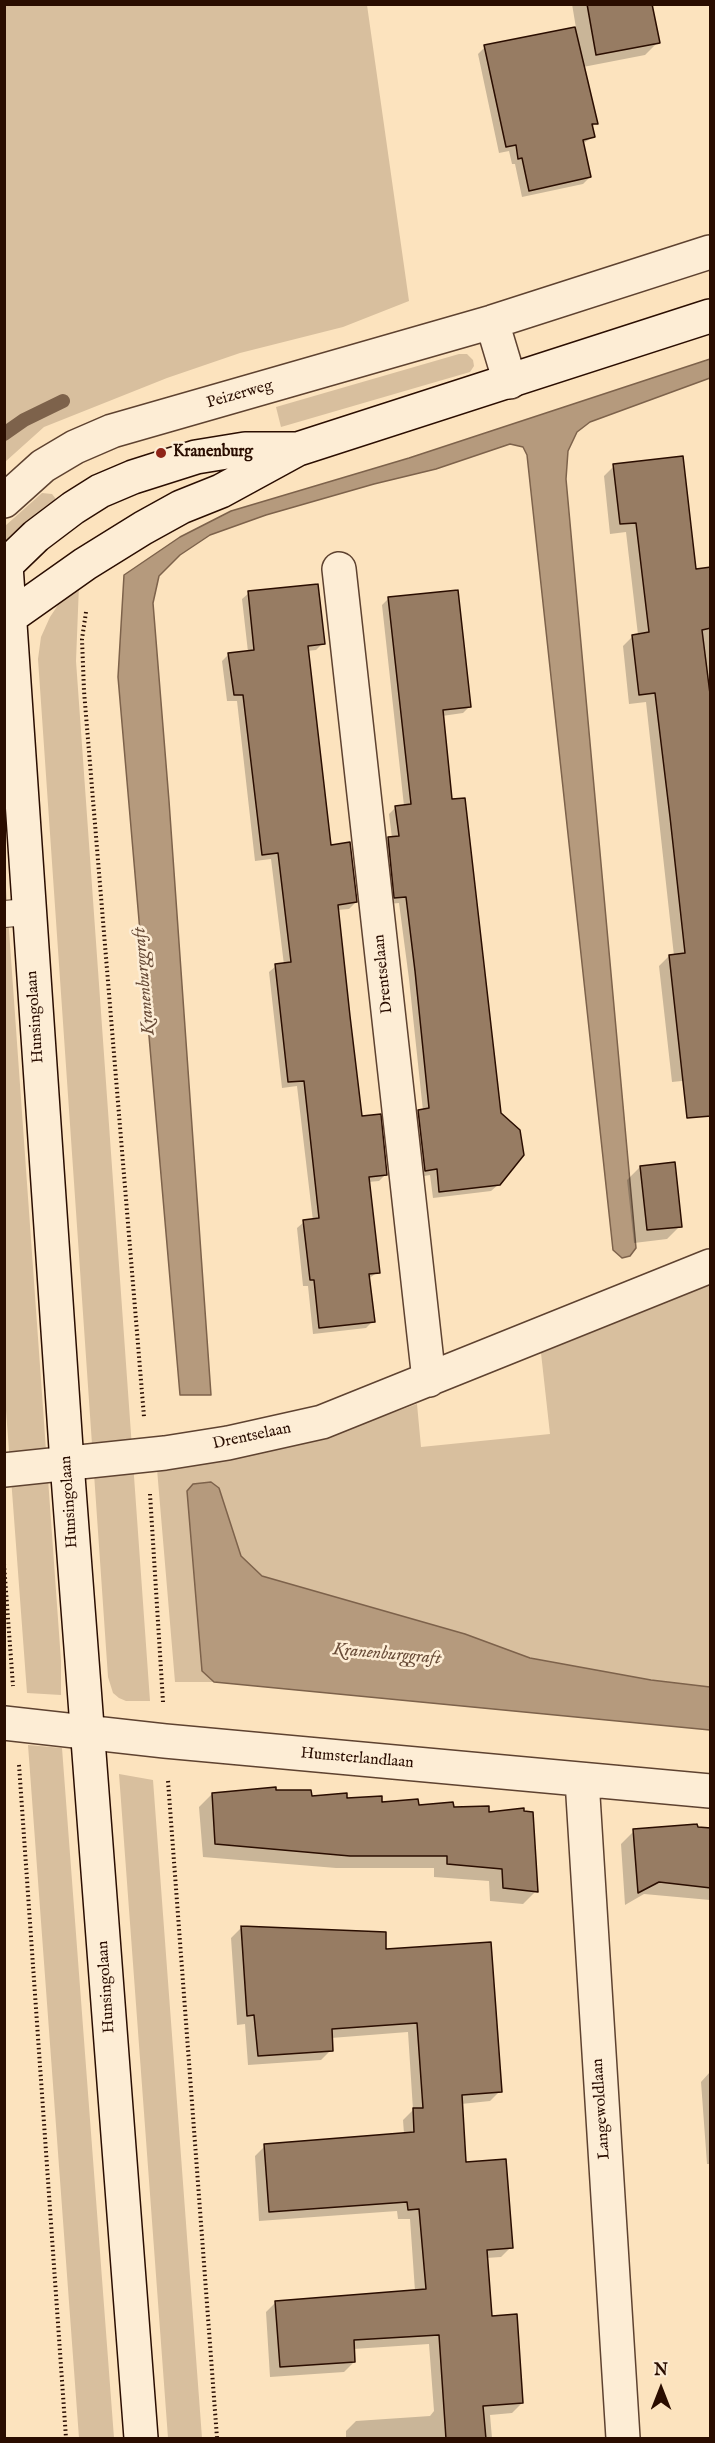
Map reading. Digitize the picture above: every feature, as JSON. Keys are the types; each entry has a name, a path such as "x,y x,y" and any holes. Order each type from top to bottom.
{"street":[{"name":"Peizerweg","path":"4,501 44,466 75,447 112,431 492,322 711,252"},
{"path":"7,619 85,564 143,528 181,507 220,491 298,449 711,316"},
{"path":"492,322 510,382"},
{"path":"5,566 36,536 73,508 100,491 133,477 196,457 245,449 298,449"},
{"name":"Hunsingolaan","path":"5,566 17,913 67,1463 141,2439"},
{"name":"Drentselaan","path":"339,569 429,1380"},
{"name":"Drentselaan","path":"4,1470 165,1453 228,1443 322,1422 711,1266"},
{"name":"Humsterlandlaan","path":"10,1724 711,1791"},
{"name":"Langewoldlaan","path":"582,1780 623,2439"}],"path":[{"path":"4,1564 10,1724 66,2439"}],"shaded area":[{"path":"5,4 367,5 409,301 343,327 240,353 167,378 44,427 5,462"},
{"path":"459,354 467,354 473,360 474,366 470,372 281,427 276,407"},
{"path":"42,493 52,494 59,503 5,548 5,526"},
{"path":"79,585 76,661 150,1701 126,1701 119,1698 113,1693 108,1677 38,659 41,637 50,617 62,599"},
{"path":"4,860 61,1661 61,1695 27,1693 5,1397"},
{"path":"710,1285 710,1687 651,1680 530,1658 465,1634 262,1576 241,1556 219,1488 210,1482 193,1484 202,1671 214,1682 175,1682 157,1469 238,1458 320,1439 417,1404 421,1447 550,1434 541,1353"},
{"path":"28,1745 62,1748 114,2438 79,2438"},
{"path":"119,1774 153,1780 202,2438 168,2438"}],"water":[{"path":"710,359 710,378 590,422 577,432 568,451 566,479 636,1248 630,1256 622,1258 613,1250 527,455 523,447 510,444 436,469 266,515 210,535 180,555 159,576 153,603 211,1395 180,1395 118,677 124,575 180,537 231,511 409,458"},
{"path":"211,1482 219,1488 241,1556 262,1576 465,1634 530,1658 651,1680 710,1687 710,1730 214,1682 202,1671 187,1491 193,1484"}],"building":[{"path":"587,4 652,4 660,43 596,55"},
{"path":"575,27 598,124 592,124 595,137 583,140 591,177 529,191 522,158 518,159 516,145 506,147 484,45"},
{"path":"683,456 696,569 711,567 711,628 702,630 711,702 711,1116 687,1118 669,955 685,953 670,817 655,693 639,695 632,635 649,632 636,523 620,524 613,464"},
{"path":"318,584 325,644 308,646 331,845 350,842 357,902 338,905 350,1016 362,1116 381,1114 387,1175 369,1177 380,1273 369,1274 375,1322 319,1328 314,1280 310,1280 303,1220 319,1218 304,1081 288,1082 275,964 291,962 278,853 262,855 243,695 234,695 228,653 254,650 248,591"},
{"path":"458,590 471,707 443,710 452,799 465,798 501,1113 520,1130 524,1155 500,1185 439,1192 437,1169 425,1171 418,1110 429,1108 415,971 406,897 394,898 388,837 399,836 395,806 411,804 388,597"},
{"path":"675,1162 682,1227 647,1230 640,1166"},
{"path":"276,1787 276,1790 311,1790 312,1796 347,1793 347,1798 382,1796 382,1802 418,1799 419,1805 453,1802 454,1807 489,1806 489,1812 524,1808 524,1811 533,1812 538,1892 503,1888 502,1869 447,1864 447,1856 350,1856 215,1844 212,1793"},
{"path":"697,1824 698,1827 711,1828 711,1888 659,1882 638,1893 633,1829"},
{"path":"241,1926 386,1932 386,1949 491,1942 502,2092 462,2095 466,2162 506,2159 513,2248 487,2250 492,2316 517,2314 523,2403 483,2406 486,2439 446,2439 439,2335 354,2340 355,2362 280,2367 275,2301 426,2289 419,2209 408,2210 407,2202 269,2212 264,2144 414,2132 413,2108 423,2108 417,2023 332,2029 333,2051 258,2056 254,2015 247,2016"}],"waterway":[{"name":"Kranenburggraft","path":"4,434 24,420 63,401"}],"place":[{"name":"Kranenburg","path":"161,453"}]}
